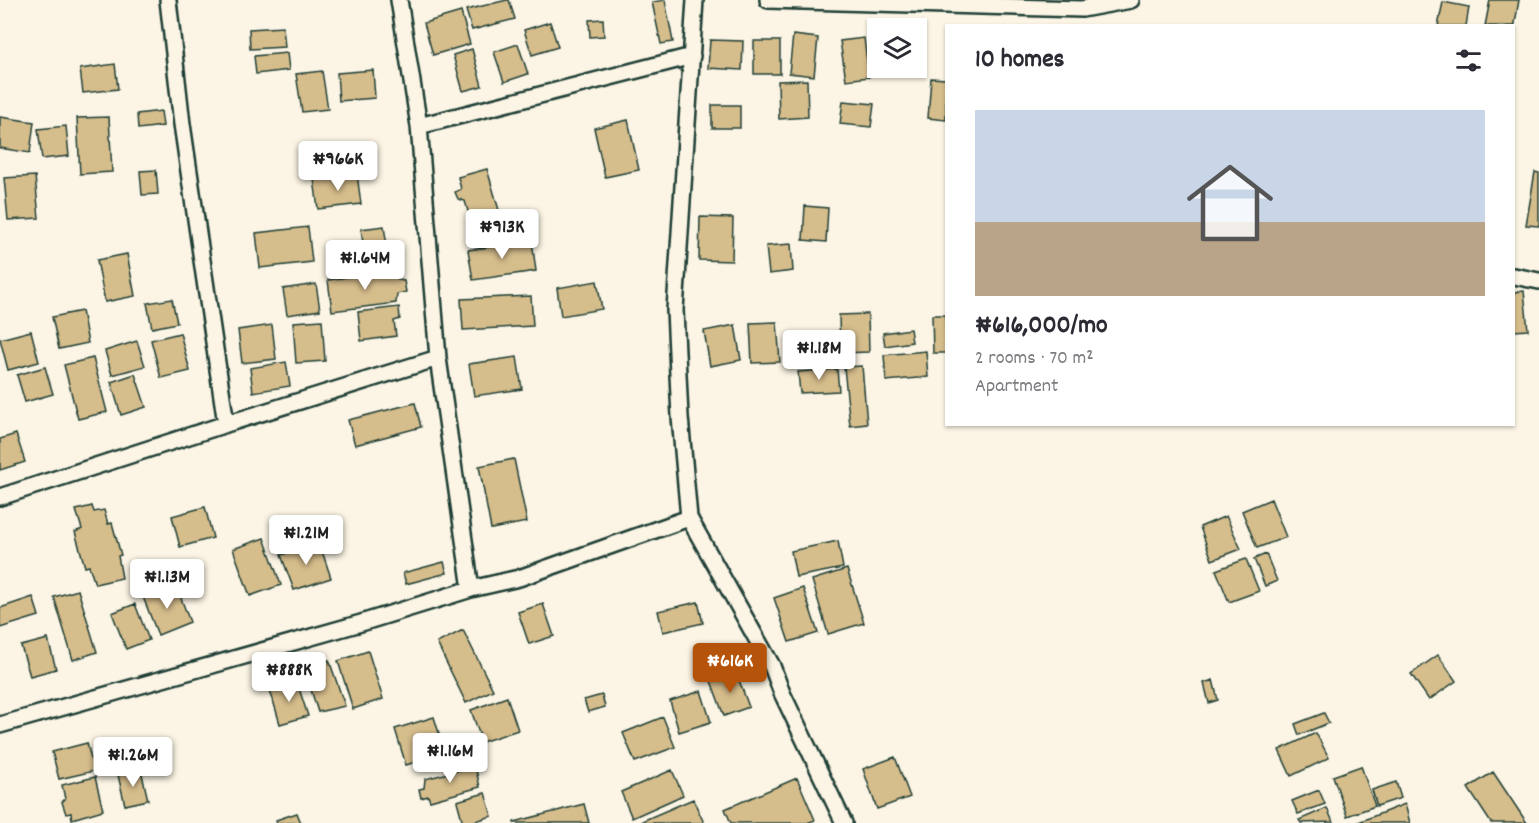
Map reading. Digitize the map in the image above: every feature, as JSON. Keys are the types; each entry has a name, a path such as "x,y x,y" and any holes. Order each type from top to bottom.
{"street":[{"path":"168,0 182,124 226,424"},
{"path":"399,0 419,126 438,358 471,589"},
{"path":"695,0 675,310 680,417 689,518 772,666 782,693 844,823"},
{"path":"768,0 1082,9 1131,0"},
{"path":"419,126 692,56"},
{"path":"1515,276 1539,281"},
{"path":"0,497 438,358"},
{"path":"0,725 361,623 471,589 519,578 689,518"}],"building":[{"path":"509,0 515,19 472,30 466,10"},
{"path":"665,0 673,42 661,44 652,2"},
{"path":"1490,0 1519,0 1515,24 1485,24"},
{"path":"1443,2 1469,7 1466,24 1438,24"},
{"path":"461,12 470,44 433,55 424,23"},
{"path":"603,19 604,36 590,37 589,20"},
{"path":"550,22 558,47 532,55 524,30"},
{"path":"283,27 285,47 250,49 249,29"},
{"path":"793,35 818,38 814,76 789,73"},
{"path":"864,38 867,77 846,80 840,41"},
{"path":"710,40 743,41 742,70 708,68"},
{"path":"754,41 780,41 780,74 754,74"},
{"path":"518,44 528,74 504,82 494,52"},
{"path":"472,49 482,86 463,91 453,55"},
{"path":"287,53 289,70 256,74 254,56"},
{"path":"115,64 118,89 83,93 80,69"},
{"path":"373,70 375,98 339,101 337,73"},
{"path":"322,71 328,109 302,112 296,74"},
{"path":"931,78 945,79 945,120 928,118"},
{"path":"807,80 808,117 779,119 778,81"},
{"path":"843,101 874,104 871,127 840,124"},
{"path":"712,105 740,105 740,128 712,128"},
{"path":"161,111 163,126 138,129 137,114"},
{"path":"0,117 34,122 30,153 0,148"},
{"path":"109,117 112,172 80,174 77,118"},
{"path":"628,120 639,170 605,177 594,128"},
{"path":"66,126 69,156 42,159 38,129"},
{"path":"487,169 501,217 472,225 465,201 458,199 455,192 461,189 458,177"},
{"path":"156,170 158,194 142,195 140,171"},
{"path":"1535,172 1539,173 1539,226 1526,225"},
{"path":"357,174 361,204 318,209 314,179"},
{"path":"35,176 39,218 8,220 4,178"},
{"path":"805,206 828,208 826,242 803,240"},
{"path":"700,217 733,218 732,261 699,260"},
{"path":"384,226 388,254 365,257 361,229"},
{"path":"308,227 312,262 260,268 256,233"},
{"path":"532,241 536,271 473,280 468,250"},
{"path":"791,244 793,271 769,274 766,246"},
{"path":"127,254 135,296 105,302 97,260"},
{"path":"393,270 398,280 404,281 406,292 397,294 396,303 332,311 328,280"},
{"path":"597,281 602,309 561,316 557,288"},
{"path":"316,284 320,310 287,315 283,289"},
{"path":"1524,291 1528,330 1515,331 1515,292"},
{"path":"531,296 533,326 463,330 461,299"},
{"path":"172,299 177,323 152,328 147,303"},
{"path":"399,307 400,319 394,321 396,336 361,341 358,312"},
{"path":"82,311 88,343 59,349 52,317"},
{"path":"868,314 869,352 840,353 839,315"},
{"path":"932,315 945,315 945,353 933,353"},
{"path":"322,320 325,361 296,363 293,322"},
{"path":"777,322 780,362 752,363 750,323"},
{"path":"272,325 276,359 242,363 238,330"},
{"path":"735,325 741,360 710,366 704,331"},
{"path":"910,329 912,342 885,346 883,333"},
{"path":"31,331 39,362 8,370 0,339"},
{"path":"180,333 190,371 161,378 151,340"},
{"path":"137,341 145,366 112,375 105,351"},
{"path":"926,351 928,377 886,381 884,355"},
{"path":"517,357 522,389 474,396 469,364"},
{"path":"93,358 107,412 78,419 64,365"},
{"path":"286,362 290,386 253,392 250,368"},
{"path":"862,366 867,424 850,426 844,367"},
{"path":"45,367 53,394 25,402 17,375"},
{"path":"837,369 839,391 800,393 798,372"},
{"path":"135,374 146,407 121,415 111,382"},
{"path":"415,403 421,427 355,445 348,420"},
{"path":"16,434 25,462 0,470 0,439"},
{"path":"514,459 527,522 491,529 479,466"},
{"path":"1271,499 1286,537 1257,548 1242,511"},
{"path":"92,506 94,512 104,510 108,524 112,523 121,555 118,556 122,578 95,584 89,566 85,567 75,532 82,529 76,510"},
{"path":"205,507 213,538 180,547 172,516"},
{"path":"1226,516 1241,549 1212,560 1200,527"},
{"path":"264,538 281,585 250,596 233,549"},
{"path":"838,541 843,568 796,577 791,551"},
{"path":"319,542 331,578 294,590 281,555"},
{"path":"1266,554 1277,581 1265,586 1254,559"},
{"path":"1246,559 1259,591 1229,602 1216,570"},
{"path":"167,562 170,573 143,582 139,571"},
{"path":"444,562 447,573 406,584 403,573"},
{"path":"847,569 864,623 828,634 812,580"},
{"path":"176,585 190,622 158,635 143,597"},
{"path":"803,588 818,633 789,642 774,598"},
{"path":"78,590 97,652 73,660 54,597"},
{"path":"33,597 39,616 0,628 0,608"},
{"path":"698,602 703,623 663,632 658,611"},
{"path":"135,604 149,640 126,649 112,613"},
{"path":"543,604 554,636 529,644 518,612"},
{"path":"463,630 493,690 466,703 437,643"},
{"path":"48,639 56,669 30,676 21,646"},
{"path":"368,651 383,699 353,709 338,661"},
{"path":"1438,655 1456,681 1429,700 1411,674"},
{"path":"329,660 345,706 318,712 307,677 319,672 319,664"},
{"path":"736,672 749,707 724,716 711,681"},
{"path":"1213,680 1218,700 1209,703 1204,683"},
{"path":"297,682 308,716 280,724 270,690"},
{"path":"701,691 711,722 679,732 670,701"},
{"path":"602,695 605,707 588,712 584,700"},
{"path":"507,697 518,730 482,742 471,710"},
{"path":"1324,713 1329,723 1299,735 1295,724"},
{"path":"434,717 445,753 406,765 395,729"},
{"path":"663,717 675,747 635,762 623,733"},
{"path":"1316,733 1329,758 1291,776 1279,750"},
{"path":"87,743 94,771 59,779 52,752"},
{"path":"895,757 910,797 877,809 863,769"},
{"path":"475,766 480,787 430,801 428,796 421,798 419,789 424,788 425,779"},
{"path":"1361,766 1375,806 1347,816 1333,776"},
{"path":"141,770 148,800 125,805 118,775"},
{"path":"672,770 683,795 632,818 621,792"},
{"path":"1493,772 1527,823 1491,823 1468,788"},
{"path":"95,777 103,810 72,819 71,813 66,814 62,802 65,799 62,785"},
{"path":"797,778 815,820 807,823 731,823 725,809"},
{"path":"1396,782 1401,798 1377,806 1372,790"},
{"path":"1319,790 1325,804 1298,814 1292,801"},
{"path":"485,793 492,816 463,823 457,801"},
{"path":"693,799 704,823 642,823 642,821"},
{"path":"584,804 589,823 514,823 514,822"},
{"path":"1405,804 1410,823 1356,823"},
{"path":"1327,808 1333,822 1301,823 1299,820"},
{"path":"297,813 301,823 277,823 276,820"}]}
